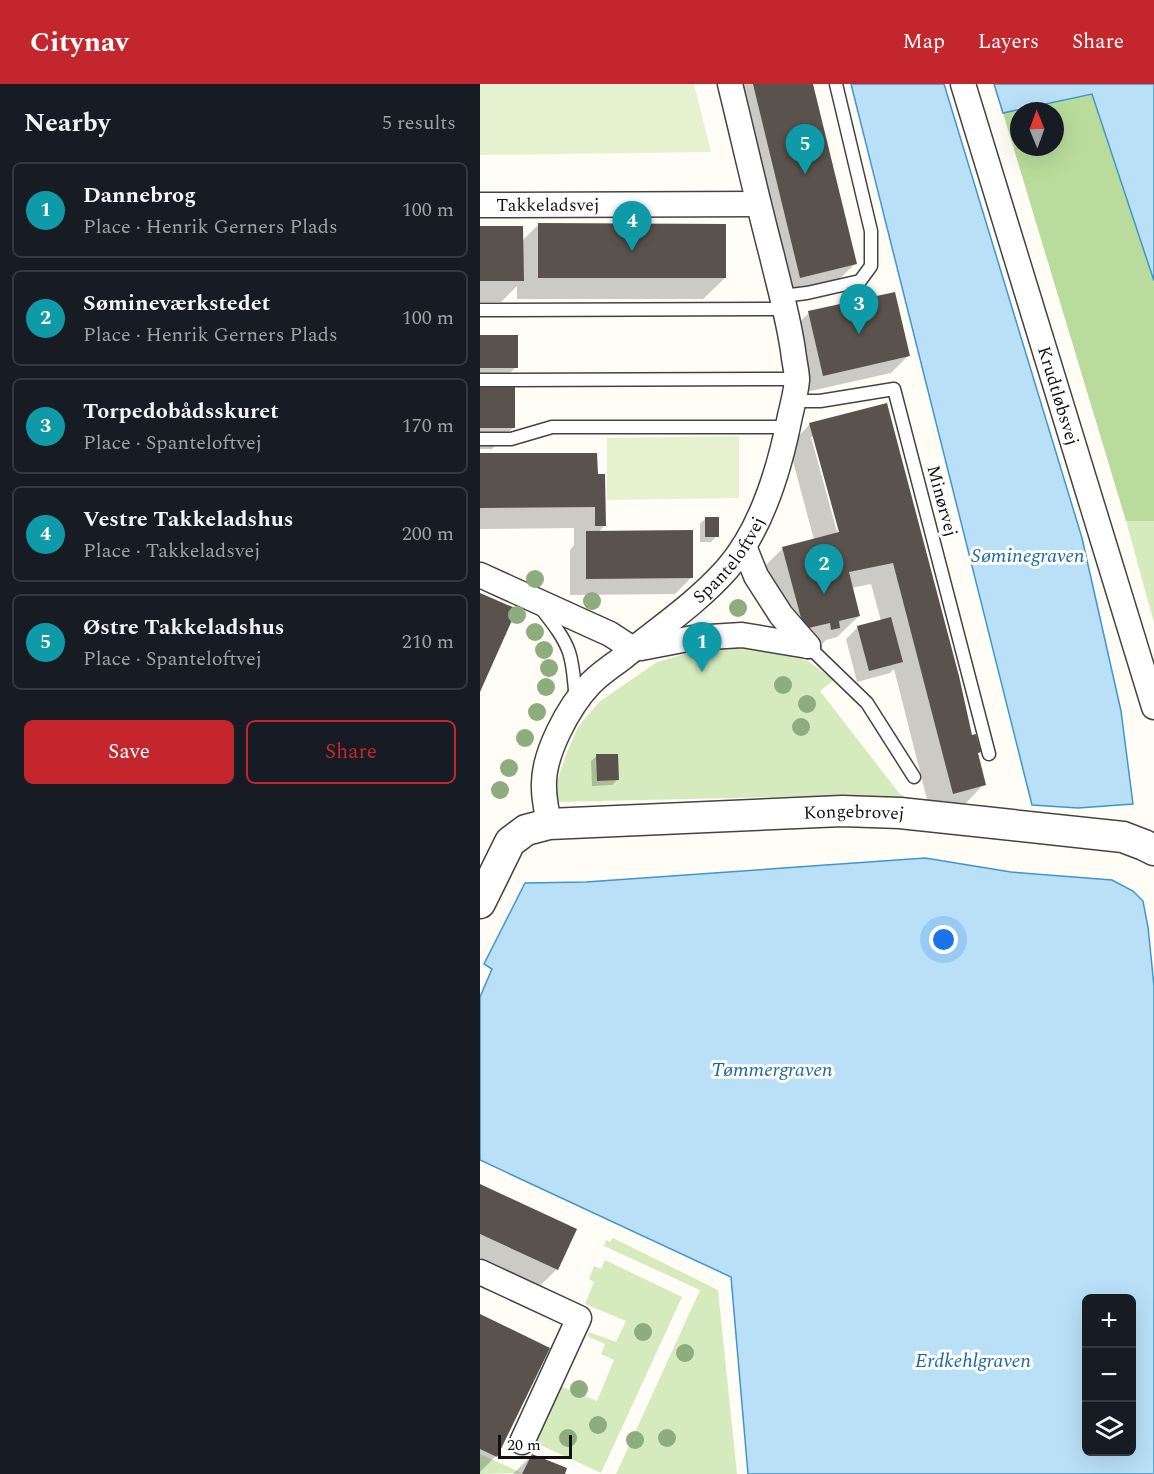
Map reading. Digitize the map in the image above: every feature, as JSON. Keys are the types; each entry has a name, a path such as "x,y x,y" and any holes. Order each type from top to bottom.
{"street":[{"name":"Spanteloftvej","path":"549,824 544,788 546,768 553,742 576,703 591,683 680,614 728,568 756,525 773,480 788,427 795,390 793,348 730,84"},
{"name":"Krudtløbsvej","path":"963,84 1154,707"},
{"name":"Takkeladsvej","path":"480,206 758,204"},
{"path":"744,546 756,576 781,615 808,646"},
{"path":"480,575 610,634 633,649 693,638 742,635 808,646"},
{"name":"Kongebrovej","path":"480,903 493,867 510,842 526,830 549,824 842,811 900,813 1123,837 1154,850"},
{"path":"480,1272 579,1318 522,1442"}],"lane":[{"path":"480,310 784,303 807,293 860,281 871,266 871,231 836,84"},
{"path":"480,380 795,390"},
{"name":"Minørvej","path":"795,390 820,401 894,389 989,754"},
{"path":"480,439 511,439 552,427 788,427"},
{"path":"534,598 569,650 576,703"},
{"path":"808,646 867,703 914,777"}],"green space":[{"path":"480,84 694,84 711,152 480,155"},
{"path":"1092,93 1154,281 1154,521 1126,521 1016,156 1064,156 1064,102 1052,102"},
{"path":"1010,111 1010,136 1003,113"},
{"path":"739,436 739,498 607,500 607,438"},
{"path":"1126,521 1154,521 1154,623"},
{"path":"737,644 770,650 808,661 834,680 820,691 899,793 908,800 858,795 556,802 556,785 567,752 578,727 599,702 657,662 705,648"},
{"path":"613,1238 718,1290 737,1474 616,1474 700,1290 604,1246 606,1240 610,1242"},
{"path":"605,1260 682,1297 601,1473 536,1443 560,1386 597,1401 614,1360 601,1354 605,1344 587,1336 589,1332 616,1342 626,1321 585,1304 594,1282 589,1279 594,1266 601,1269"},
{"path":"480,1454 522,1473 480,1474"}],"water":[{"name":"Søminegraven","path":"851,84 944,84 1082,538 1121,711 1133,804 1078,808 1032,805"},
{"path":"994,84 1154,84 1154,281 1092,94 1055,102 1010,102 1010,112 1003,113"},
{"name":"Tømmergraven","path":"925,858 1011,872 1112,880 1133,891 1143,901 1154,986 1154,1474 748,1474 731,1277 480,1160 480,997 492,969 484,964 525,883 586,882"}],"building":[{"path":"753,84 813,84 857,264 800,278"},
{"path":"538,223 726,224 726,278 538,278"},
{"path":"480,226 523,226 524,281 480,281"},
{"path":"895,292 910,356 823,376 808,311"},
{"path":"480,335 518,335 518,368 480,368"},
{"path":"480,386 515,386 515,428 480,428"},
{"path":"887,403 959,676 972,735 976,734 981,752 978,753 986,785 953,794 893,563 849,572 860,616 839,621 840,628 831,630 830,623 804,629 782,547 839,532 809,423"},
{"path":"480,453 597,453 598,474 605,474 606,526 595,526 595,507 480,508"},
{"path":"705,517 719,517 719,537 705,537"},
{"path":"693,530 693,578 586,579 586,531"},
{"path":"480,593 517,609 480,692"},
{"path":"891,617 903,662 869,671 857,626"},
{"path":"596,754 618,754 619,780 597,781"},
{"path":"480,1184 577,1229 558,1270 480,1234"},
{"path":"480,1314 550,1348 497,1457 480,1449"},
{"path":"532,1454 567,1468 565,1474 522,1474"}],"place":[{"name":"Østre Takkeladshus","path":"805,174"},
{"name":"Vestre Takkeladshus","path":"632,251"},
{"name":"Torpedobådsskuret","path":"859,334"},
{"name":"Sømineværkstedet","path":"824,594"},
{"name":"Dannebrog","path":"702,672"}],"water label":[{"name":"Erdkehlgraven","path":"973,1361"}]}
